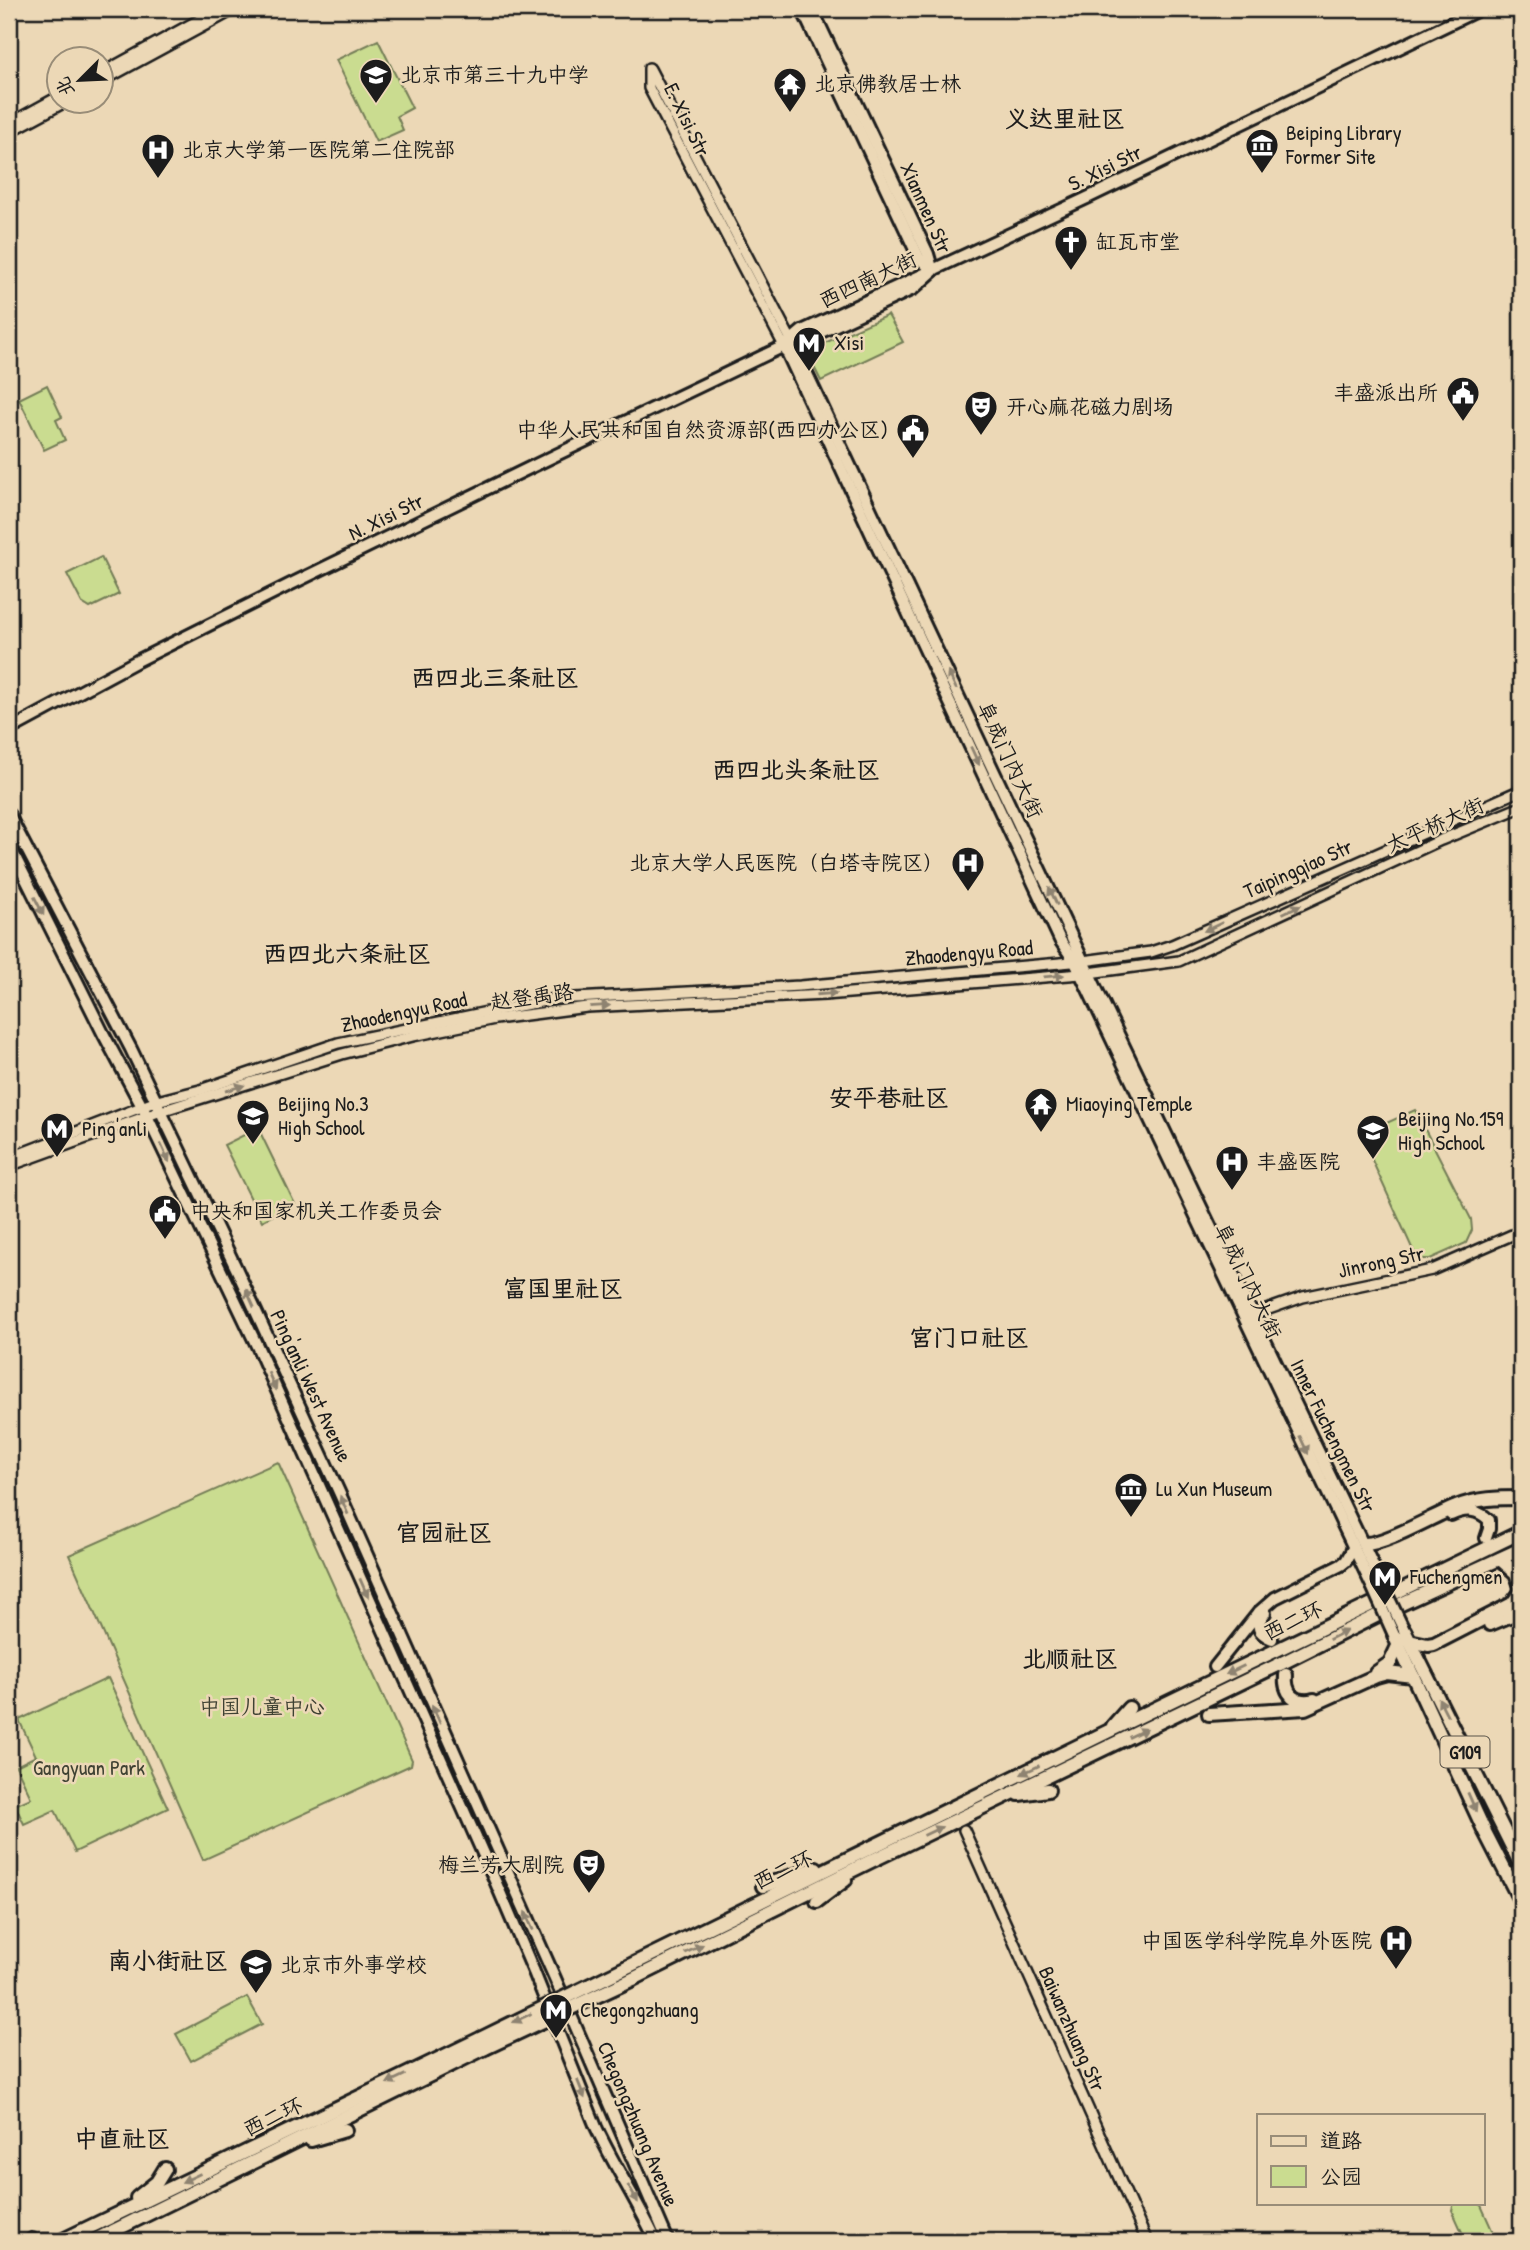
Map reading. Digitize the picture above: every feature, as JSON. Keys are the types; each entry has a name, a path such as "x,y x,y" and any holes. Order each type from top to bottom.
{"highway":[{"path":"1359,1546 1382,1540 1474,1501 1498,1497 1521,1498"},
{"name":"西二环","path":"60,2241 630,1973 869,1856 1107,1732 1521,1532"},
{"name":"西二环","path":"869,1856 1282,1672 1390,1609 1521,1549"},
{"path":"1500,1559 1516,1573 1521,1586"},
{"path":"1282,1672 1289,1695 1298,1701 1310,1702 1385,1667 1394,1656 1402,1638 1428,1646 1434,1644 1512,1604 1521,1592"},
{"path":"1209,1714 1305,1708 1376,1676 1387,1673 1419,1673 1437,1649 1521,1611"},
{"name":"G109","path":"1402,1638 1521,1865"},
{"name":"G109","path":"1419,1673 1485,1832 1521,1902"},
{"path":"1107,1732 1129,1708"},
{"path":"1009,1795 1048,1790"},
{"path":"763,1886 869,1856"},
{"path":"817,1901 869,1856"},
{"name":"西二环","path":"93,2241 274,2152 482,2043"},
{"path":"274,2152 345,2130"},
{"path":"114,2216 158,2182 165,2169"},
{"path":"36,2241 60,2241"}],"main road":[{"path":"116,65 219,9"},
{"path":"116,73 235,9"},
{"name":"Xianmen Str","path":"802,9 919,258 933,271"},
{"name":"Xianmen Str","path":"811,9 928,254 933,271"},
{"name":"S. Xisi Str","path":"933,271 1479,9"},
{"name":"E. Xisi Str","path":"649,68 789,343 649,88 649,68"},
{"path":"9,124 46,104"},
{"path":"9,132 46,112"},
{"name":"西四南大街","path":"789,343 913,289 933,271"},
{"name":"N. Xisi Str","path":"9,730 137,661 789,343"},
{"name":"阜成门内大街","path":"789,343 1079,962 1249,1316"},
{"name":"Taipingqiao Str","path":"1079,962 1151,952 1172,945 1521,790"},
{"name":"太平桥大街","path":"1085,974 1165,964 1191,957 1429,845 1521,807"},
{"name":"Ping'anli West Avenue","path":"9,815 159,1106 333,1480 573,2021"},
{"name":"Ping'anli West Avenue","path":"9,845 144,1112 258,1348 493,1876 606,2148 638,2203 656,2241"},
{"name":"Zhaodengyu Road","path":"9,1158 338,1043 556,999 800,986 1079,962"},
{"name":"赵登禹路","path":"159,1106 359,1049 495,1019 587,1007 825,995 1085,974"},
{"path":"9,1166 144,1112"},
{"name":"Jinrong Str","path":"1249,1316 1303,1297 1432,1270 1521,1231"},
{"name":"Inner Fuchengmen Str","path":"1249,1316 1359,1546"},
{"path":"1371,1559 1374,1551 1380,1547 1458,1512 1478,1511 1489,1520 1486,1538"},
{"path":"1359,1546 1371,1559 1376,1584 1402,1638"},
{"path":"1359,1546 1366,1574 1376,1584"},
{"path":"1215,1667 1259,1612 1275,1598 1341,1565 1359,1546"},
{"path":"1272,1639 1263,1635 1258,1628 1259,1620 1279,1601 1338,1572 1350,1570 1366,1574"},
{"name":"Baiwanzhuang Str","path":"964,1830 1147,2241"},
{"name":"Chegongzhuang Avenue","path":"573,2021 668,2241"}],"green space":[{"path":"378,40 412,108 397,116 403,130 376,142 336,60"},
{"path":"888,315 903,342 821,381 808,355 811,349"},
{"path":"47,385 62,417 56,420 65,440 44,450 19,399"},
{"path":"101,557 119,594 90,608 82,603 67,574"},
{"path":"1415,1110 1471,1219 1472,1230 1466,1243 1430,1259 1417,1259 1366,1147 1365,1135 1371,1130"},
{"path":"258,1128 295,1204 262,1221 224,1145"},
{"name":"中国儿童中心","path":"278,1462 412,1760 411,1765 203,1860 69,1555"},
{"name":"Gangyuan Park","path":"108,1678 168,1808 75,1852 55,1810 24,1824 15,1805 31,1798 16,1766 36,1756 19,1720"},
{"path":"247,1997 262,2024 191,2061 176,2034"},
{"path":"1454,2204 1480,2204 1497,2241 1466,2241 1452,2210"}],"place":[{"name":"北京市第三十九中学","path":"376,105"},
{"name":"北京佛教居士林","path":"790,114"},
{"name":"Beiping Library Former Site","path":"1262,175"},
{"name":"北京大学第一医院第二住院部","path":"158,180"},
{"name":"缸瓦市堂","path":"1071,272"},
{"name":"Xisi","path":"809,373"},
{"name":"丰盛派出所","path":"1463,423"},
{"name":"开心麻花磁力剧场","path":"981,437"},
{"name":"中华人民共和国自然资源部(西四办公区)","path":"913,460"},
{"name":"北京大学人民医院（白塔寺院区）","path":"968,893"},
{"name":"Miaoying Temple","path":"1041,1134"},
{"name":"Beijing No.3 High School","path":"253,1146"},
{"name":"Ping'anli","path":"57,1159"},
{"name":"Beijing No.159 High School","path":"1373,1161"},
{"name":"丰盛医院","path":"1232,1192"},
{"name":"中央和国家机关工作委员会","path":"165,1241"},
{"name":"Lu Xun Museum","path":"1131,1519"},
{"name":"Fuchengmen","path":"1385,1607"},
{"name":"梅兰芳大剧院","path":"589,1895"},
{"name":"中国医学科学院阜外医院","path":"1396,1971"},
{"name":"北京市外事学校","path":"256,1995"},
{"name":"Chegongzhuang","path":"556,2040"}],"district":[{"name":"义达里社区","path":"1065,119"},
{"name":"西四北三条社区","path":"495,678"},
{"name":"西四北头条社区","path":"796,770"},
{"name":"西四北六条社区","path":"347,954"},
{"name":"安平巷社区","path":"889,1098"},
{"name":"富国里社区","path":"563,1289"},
{"name":"宫门口社区","path":"969,1338"},
{"name":"官园社区","path":"444,1533"},
{"name":"北顺社区","path":"1070,1659"},
{"name":"南小街社区","path":"168,1961"},
{"name":"中直社区","path":"122,2139"}]}
